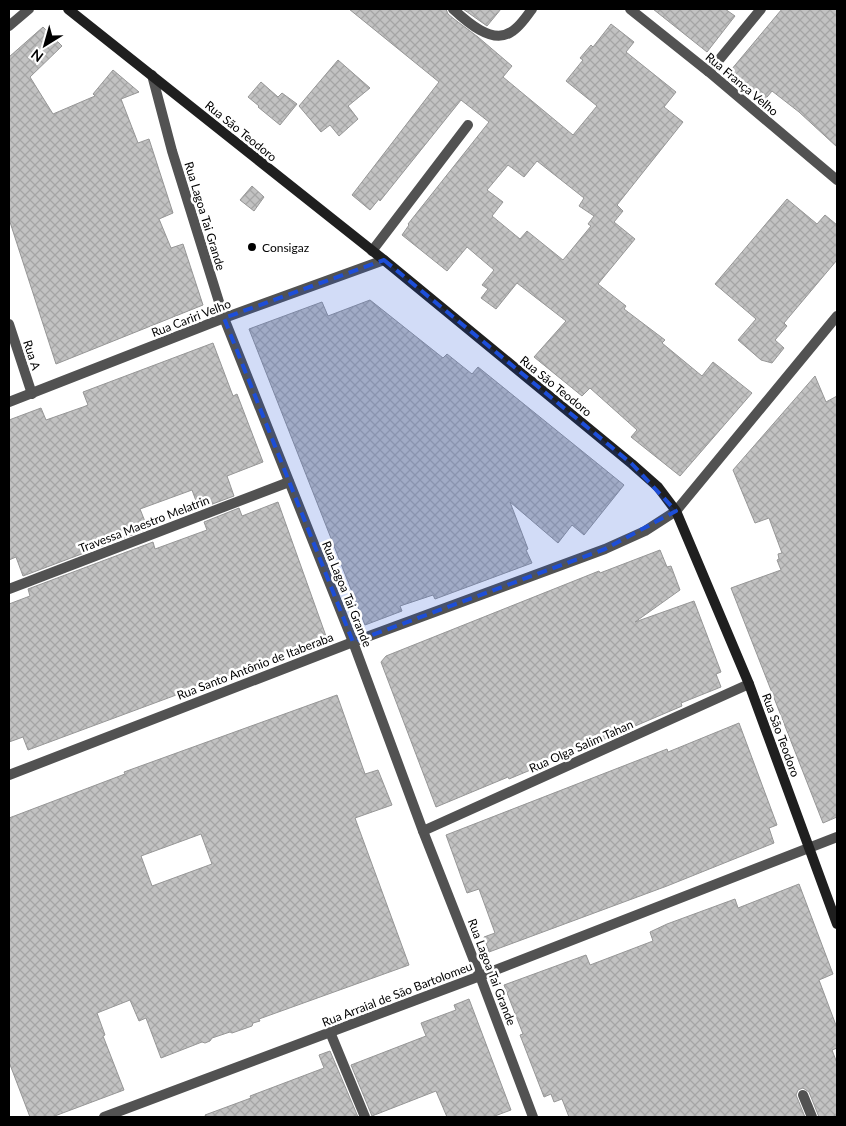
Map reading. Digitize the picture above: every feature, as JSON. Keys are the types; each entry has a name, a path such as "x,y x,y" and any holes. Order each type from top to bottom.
{"main road":[{"name":"Rua São Teodoro","path":"68,9 384,260 658,487 676,511 749,684 837,924"}],"street":[{"path":"9,26 29,9"},
{"path":"453,9 467,22 489,34 498,35 511,33 532,9"},
{"name":"Rua França Velho","path":"630,9 709,72 837,180"},
{"path":"709,72 761,9"},
{"name":"Rua Lagoa Tai Grande","path":"152,75 172,151 224,318 353,642 423,831 533,1117"},
{"path":"372,251 468,125"},
{"name":"Rua Cariri Velho","path":"9,402 224,318 384,260"},
{"path":"676,511 837,316"},
{"name":"Rua A","path":"9,324 32,394"},
{"name":"Travessa Maestro Melatrin","path":"9,589 289,482"},
{"name":"Rua Santo Antônio de Itaberaba","path":"9,775 353,642 606,549 646,531 676,511"},
{"name":"Rua Olga Salim Tahan","path":"423,831 749,684"},
{"name":"Rua Arraial de São Bartolomeu","path":"104,1117 480,976 837,837"},
{"path":"330,1032 365,1117"},
{"path":"803,1094 812,1117"}],"highlighted area":[{"path":"384,260 632,464 676,511 605,549 353,642 224,318"}],"building":[{"path":"349,9 446,9 448,14 512,66 503,77 573,135 597,106 566,81 583,60 580,58 591,45 593,47 611,24 634,42 626,52 676,92 664,107 683,122 617,205 623,211 614,222 635,239 598,284 626,306 624,309 665,340 662,343 702,376 713,362 752,393 680,476 631,437 637,430 590,388 582,396 534,357 566,321 517,283 496,309 481,298 488,289 482,285 494,270 467,247 447,271 402,235 408,224 489,122 461,100 380,201 379,199 370,210 352,195 439,82","holes":["537,161 584,198 579,206 594,216 588,224 591,226 563,260 527,231 520,239 492,216 503,202 487,190 508,165 524,177"]},
{"path":"463,9 501,9 487,26"},
{"path":"653,9 725,9 735,16 707,52"},
{"path":"782,9 837,9 837,147 799,112 772,91 763,102 748,90 750,88 737,78 738,76 731,70"},
{"path":"43,27 62,46 30,77 53,114 95,96 93,94 113,70 139,92 121,99 138,143 149,139 173,213 159,219 171,248 183,244 203,305 56,364 9,219 9,57"},
{"path":"338,60 370,88 348,106 358,119 339,136 330,125 321,132 299,106"},
{"path":"261,82 278,97 282,93 297,104 280,125 248,97"},
{"path":"252,186 264,197 254,211 240,200"},
{"path":"787,199 817,224 825,215 837,225 837,260 784,323 787,326 775,340 784,348 772,363 761,360 738,340 756,319 715,284"},
{"path":"370,300 443,358 447,354 472,374 478,367 624,485 584,535 572,525 558,543 510,502 532,563 435,599 433,595 400,606 402,611 365,625 249,329 322,302 328,316"},
{"path":"213,343 233,396 237,394 263,462 227,476 234,496 199,509 192,490 140,509 148,529 23,576 16,557 9,560 9,420 41,408 46,420 83,407 88,405 83,392"},
{"path":"815,376 826,402 837,396 837,817 823,823 731,588 781,570 777,560 779,559 778,554 782,553 769,518 755,523 733,470"},
{"path":"278,502 327,639 28,750 23,737 9,742 9,604 30,596 28,589 153,542 155,549 207,530 204,522 239,508 242,516"},
{"path":"660,550 667,567 671,566 680,590 635,622 694,601 721,672 716,674 721,687 681,703 682,706 607,738 436,807 381,662 386,656 599,571 600,573"},
{"path":"337,695 365,774 378,770 392,805 355,818 409,965 259,1019 260,1021 253,1023 252,1026 212,1038 205,1043 202,1042 161,1058 146,1018 139,1021 130,1000 97,1013 105,1035 103,1036 124,1090 52,1117 30,1117 9,1062 9,818 125,774 124,772","holes":["201,834 212,864 152,886 141,856"]},
{"path":"739,723 777,825 769,828 774,843 667,886 489,952 484,937 495,933 479,889 467,893 446,835 667,749 668,752"},
{"path":"799,884 833,974 819,980 837,1028 837,1048 832,1050 837,1063 837,1117 819,1117 809,1092 803,1088 798,1090 796,1095 805,1117 569,1117 562,1099 554,1102 551,1094 544,1097 520,1035 523,1034 504,985 586,955 590,965 653,941 650,932 667,924 735,899 738,908"},
{"path":"469,999 511,1110 492,1117 447,1117 436,1091 372,1116 351,1065 426,1036 421,1023 456,1010 454,1005"},
{"path":"330,1051 358,1117 206,1117 205,1115 251,1098 250,1096 324,1068 319,1055"}],"place":[{"name":"Consigaz","path":"252,247"}]}
